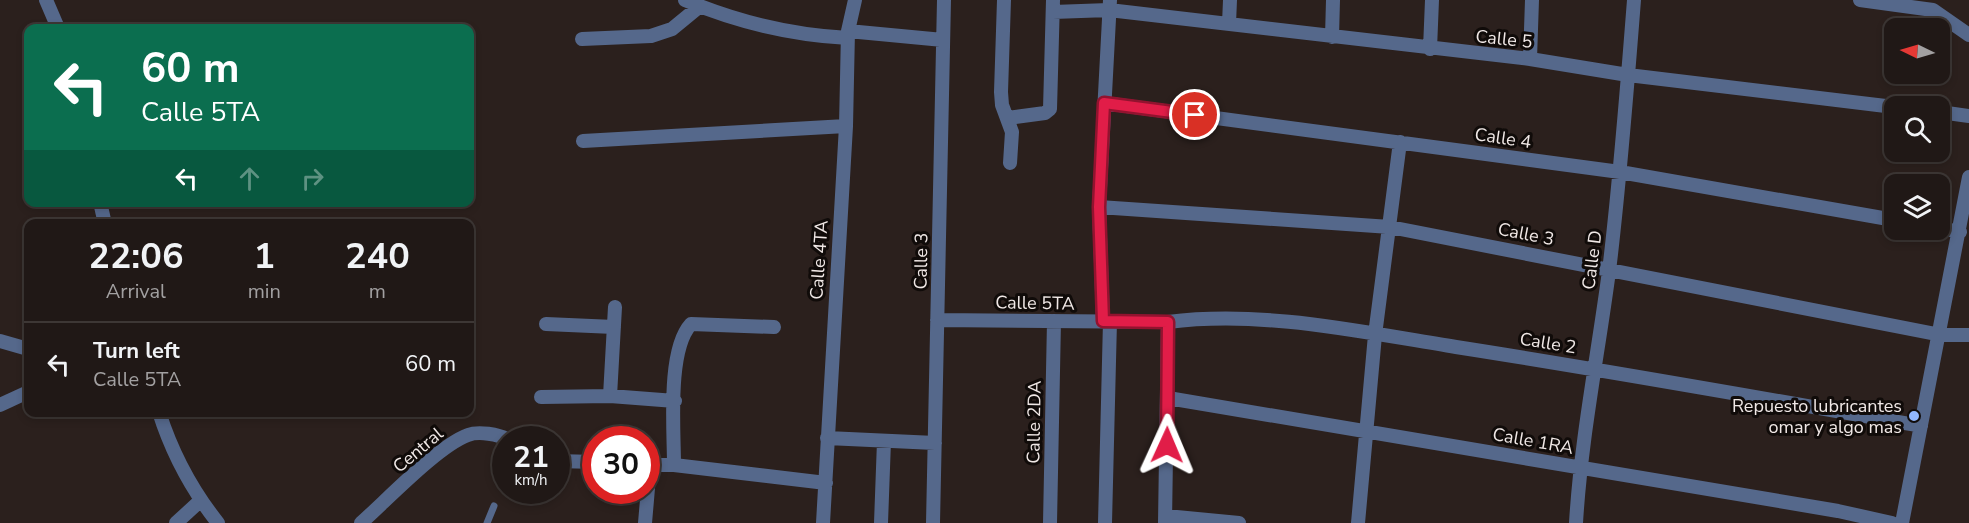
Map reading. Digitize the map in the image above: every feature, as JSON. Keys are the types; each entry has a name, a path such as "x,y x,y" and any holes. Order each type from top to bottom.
{"street":[{"path":"46,0 56,24"},
{"path":"685,0 754,24 806,36 848,34 944,40"},
{"name":"Calle 4TA","path":"823,523 846,126 848,34 855,0"},
{"name":"Calle 3","path":"933,523 944,0"},
{"path":"1004,0 1001,92 1002,105 1012,132 1010,163"},
{"path":"1229,24 1230,0"},
{"path":"1332,37 1333,0"},
{"path":"1430,49 1432,0"},
{"path":"1530,59 1532,0"},
{"name":"Calle D","path":"1576,523 1579,467 1609,269 1620,172 1634,0"},
{"path":"1860,0 1933,5 1969,35"},
{"path":"1105,523 1106,321 1099,207 1109,5"},
{"name":"Calle 5","path":"1053,6 1109,5 1229,24 1530,59 1628,75 1884,106"},
{"path":"582,39 651,36 672,29 700,6"},
{"path":"1008,118 1045,113 1050,109 1053,6"},
{"name":"Calle 4","path":"1104,103 1620,172 1884,218"},
{"path":"1950,113 1969,116"},
{"path":"583,141 846,126"},
{"path":"1358,523 1376,334 1400,142"},
{"path":"1902,523 1941,335 1969,177"},
{"name":"Calle 3","path":"1099,207 1390,227 1941,335 1969,335"},
{"path":"1950,230 1960,232"},
{"path":"610,396 615,307"},
{"name":"Calle 2","path":"1168,322 1205,317 1289,321 1595,369 1921,426"},
{"name":"Calle 5TA","path":"937,320 1168,322"},
{"name":"Calle 2DA","path":"1050,523 1053,321"},
{"path":"1168,322 1166,519 1239,523"},
{"path":"546,324 614,327"},
{"path":"674,465 677,358 682,334 691,324 774,327"},
{"path":"0,341 24,348"},
{"path":"0,405 24,394"},
{"path":"541,397 610,396 675,401"},
{"name":"Calle 1RA","path":"1168,398 1838,511 1892,523"},
{"path":"161,417 171,448 201,501 218,523"},
{"name":"Central","path":"361,523 449,445 470,433 492,434"},
{"path":"827,438 934,443"},
{"path":"881,523 884,441"},
{"path":"660,465 826,483"},
{"path":"176,523 201,501"},
{"path":"645,523 646,504"}],"lane":[{"path":"487,523 494,506"}],"place":[{"name":"Repuesto lubricantes omar y algo mas","path":"1914,416"}],"route":[{"path":"1167,445 1168,322 1103,321 1099,207 1104,103 1195,115"}]}
